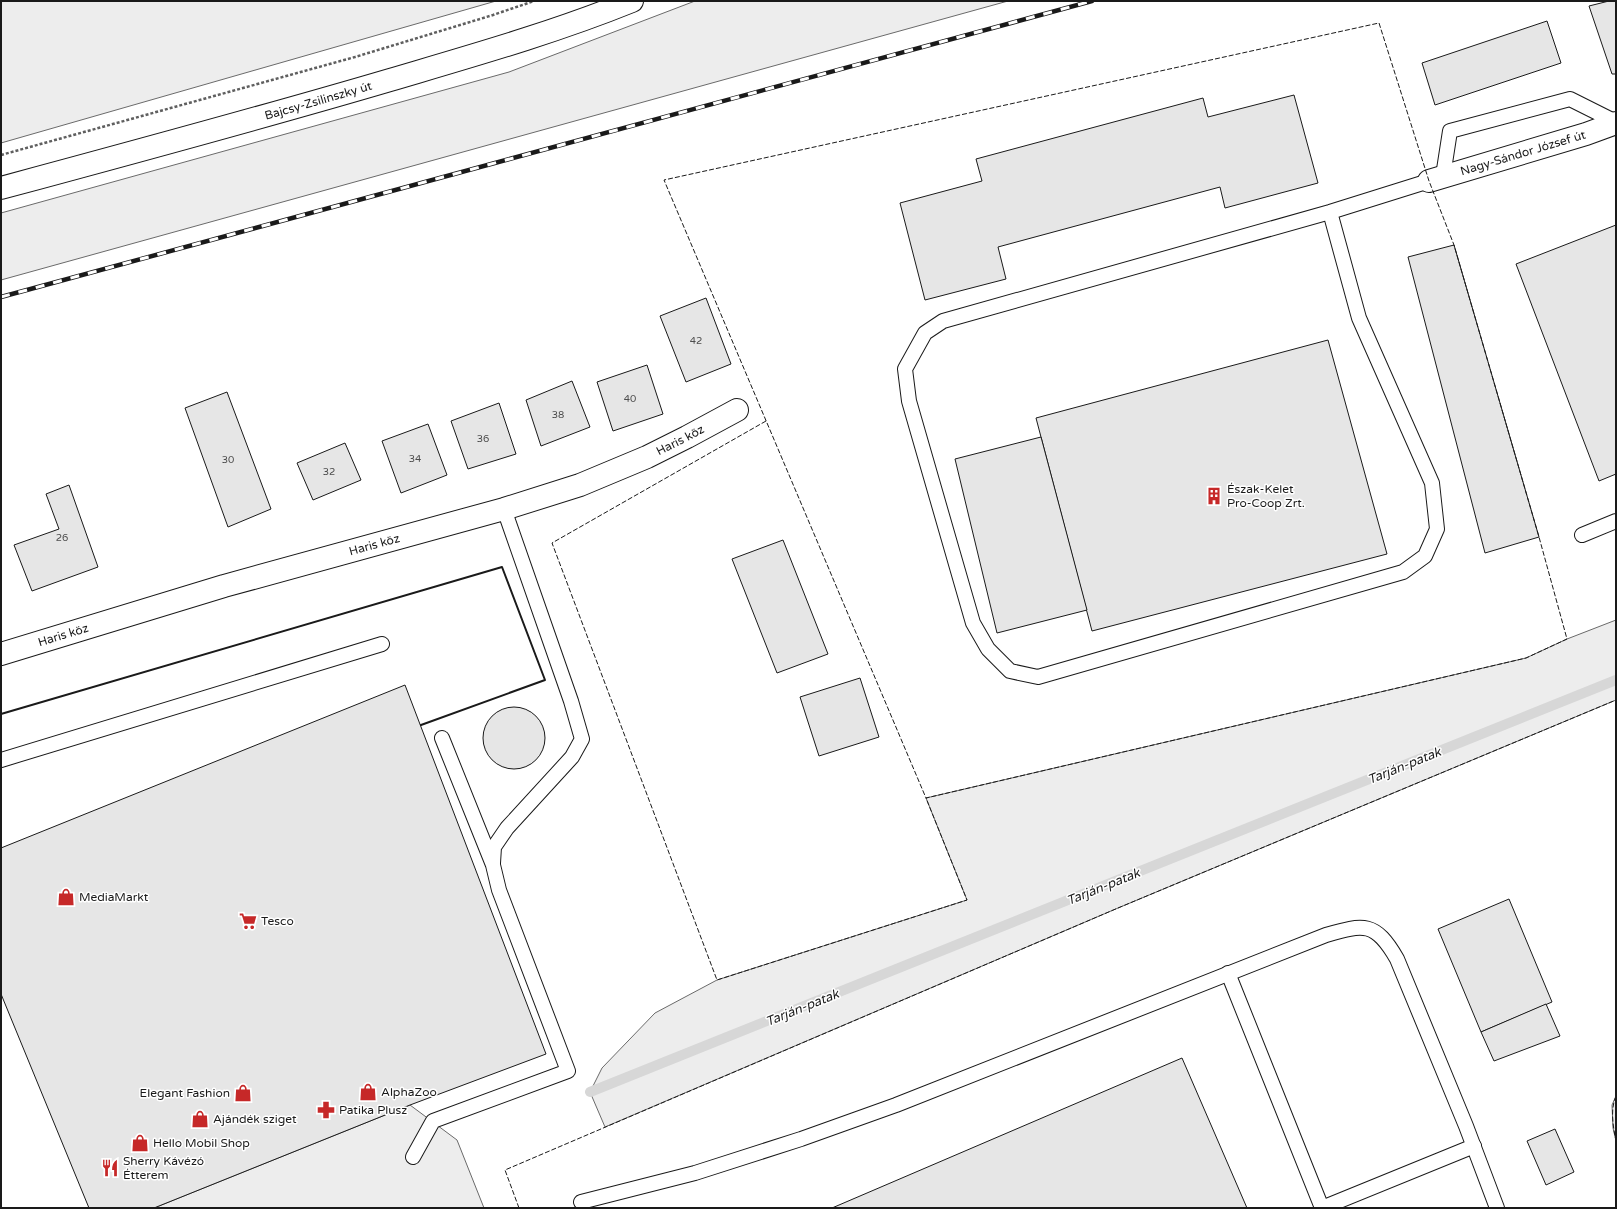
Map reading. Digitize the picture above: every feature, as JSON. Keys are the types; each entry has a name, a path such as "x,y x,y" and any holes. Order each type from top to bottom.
{"street":[{"name":"Bajcsy-Zsilinszky út","path":"1,188 151,149 465,58 597,15 632,1"},
{"name":"Nagy-Sándor József út","path":"1436,179 1586,134 1616,123"},
{"name":"Haris köz","path":"1,654 224,586 504,509 573,487 612,472 687,437 737,410"}],"lane":[{"path":"1330,212 1359,318 1432,483 1437,529 1425,556 1403,572 1038,677 1010,671 988,650 974,623 910,401 905,369 925,333 944,321 1330,212 1436,179 1450,131 1570,99 1616,123"},
{"path":"493,865 494,847 507,828 572,757 582,739 571,701 504,509"},
{"path":"1582,535 1616,521"},
{"path":"1,760 382,644"},
{"path":"414,1157 433,1121 568,1071 499,890 493,865 442,738"},
{"path":"581,1202 695,1173 809,1136 896,1105 1326,935 1350,928 1361,927 1370,929 1379,934 1386,941 1397,959 1498,1208"},
{"path":"1228,973 1322,1208 1474,1146"}],"path":[{"path":"1,155 355,57 534,1"}],"shaded area":[{"path":"1,1 496,1 1,143"},
{"path":"695,1 1008,1 1,280 1,213 509,72"},
{"path":"1616,620 1616,700 1118,908 605,1127 590,1092 602,1068 655,1013 717,980 967,900 926,798 1526,658 1567,639"},
{"path":"1616,1096 1616,1141 1613,1128 1612,1105"},
{"path":"410,1105 457,1140 484,1208 154,1208"}],"building":[{"path":"1609,1 1616,1 1616,74 1612,74 1589,6"},
{"path":"1547,21 1561,63 1435,105 1422,63"},
{"path":"1294,95 1318,183 1225,208 1220,187 998,247 1006,279 925,300 900,203 982,181 976,159 1203,98 1208,117"},
{"path":"1616,225 1616,474 1599,481 1516,264"},
{"path":"1454,245 1539,537 1485,553 1408,257"},
{"path":"706,298 731,364 686,382 660,316"},
{"name":"Észak-Kelet Pro-Coop Zrt.","path":"1328,340 1387,554 1092,631 1036,418"},
{"path":"647,365 663,414 613,431 597,382"},
{"path":"572,381 590,427 541,446 526,400"},
{"path":"227,392 271,509 228,527 185,408"},
{"path":"499,403 516,454 468,469 451,421"},
{"path":"428,424 447,475 401,493 382,441"},
{"path":"1041,437 1087,610 997,633 955,459"},
{"path":"345,443 361,480 313,500 297,463"},
{"path":"69,485 98,567 32,591 14,545 59,529 46,494"},
{"path":"783,540 828,654 777,673 732,559"},
{"path":"860,678 879,737 819,756 800,697"},
{"name":"Tesco","path":"405,685 546,1054 410,1105 154,1208 89,1208 1,994 1,848"},
{"path":"508,707 520,707 536,716 543,726 545,738 543,750 536,760 520,769 508,769 497,764 488,755 483,744 483,732 488,721 497,712"},
{"path":"1509,899 1552,1002 1481,1032 1438,929"},
{"path":"1546,1004 1560,1036 1494,1061 1481,1032"},
{"path":"1182,1058 1247,1208 832,1208"},
{"path":"1555,1129 1574,1172 1546,1185 1527,1141"}],"waterway":[{"name":"Tarján-patak","path":"590,1092 1616,680"}],"railway":[{"path":"1,297 1092,1"}],"fence":[{"path":"1379,23 1429,181 1454,245 1539,537 1567,639 1526,658 926,798 664,180 1379,23"},
{"path":"766,421 552,543 717,980 967,900 926,798"},
{"path":"519,1208 505,1170 1118,908 1616,700"},
{"path":"1616,1096 1613,1107 1613,1124 1616,1141"}],"wall":[{"path":"1,714 502,567 545,680 421,725"}],"place":[{"name":"Észak-Kelet Pro-Coop Zrt.","path":"1214,496"},
{"name":"MediaMarkt","path":"66,897"},
{"name":"Tesco","path":"248,921"},
{"name":"AlphaZoo","path":"368,1092"},
{"name":"Elegant Fashion","path":"243,1093"},
{"name":"Patika Plusz","path":"326,1110"},
{"name":"Ajándék sziget","path":"200,1119"},
{"name":"Hello Mobil Shop","path":"140,1143"},
{"name":"Sherry Kávézó Étterem","path":"110,1168"}]}
